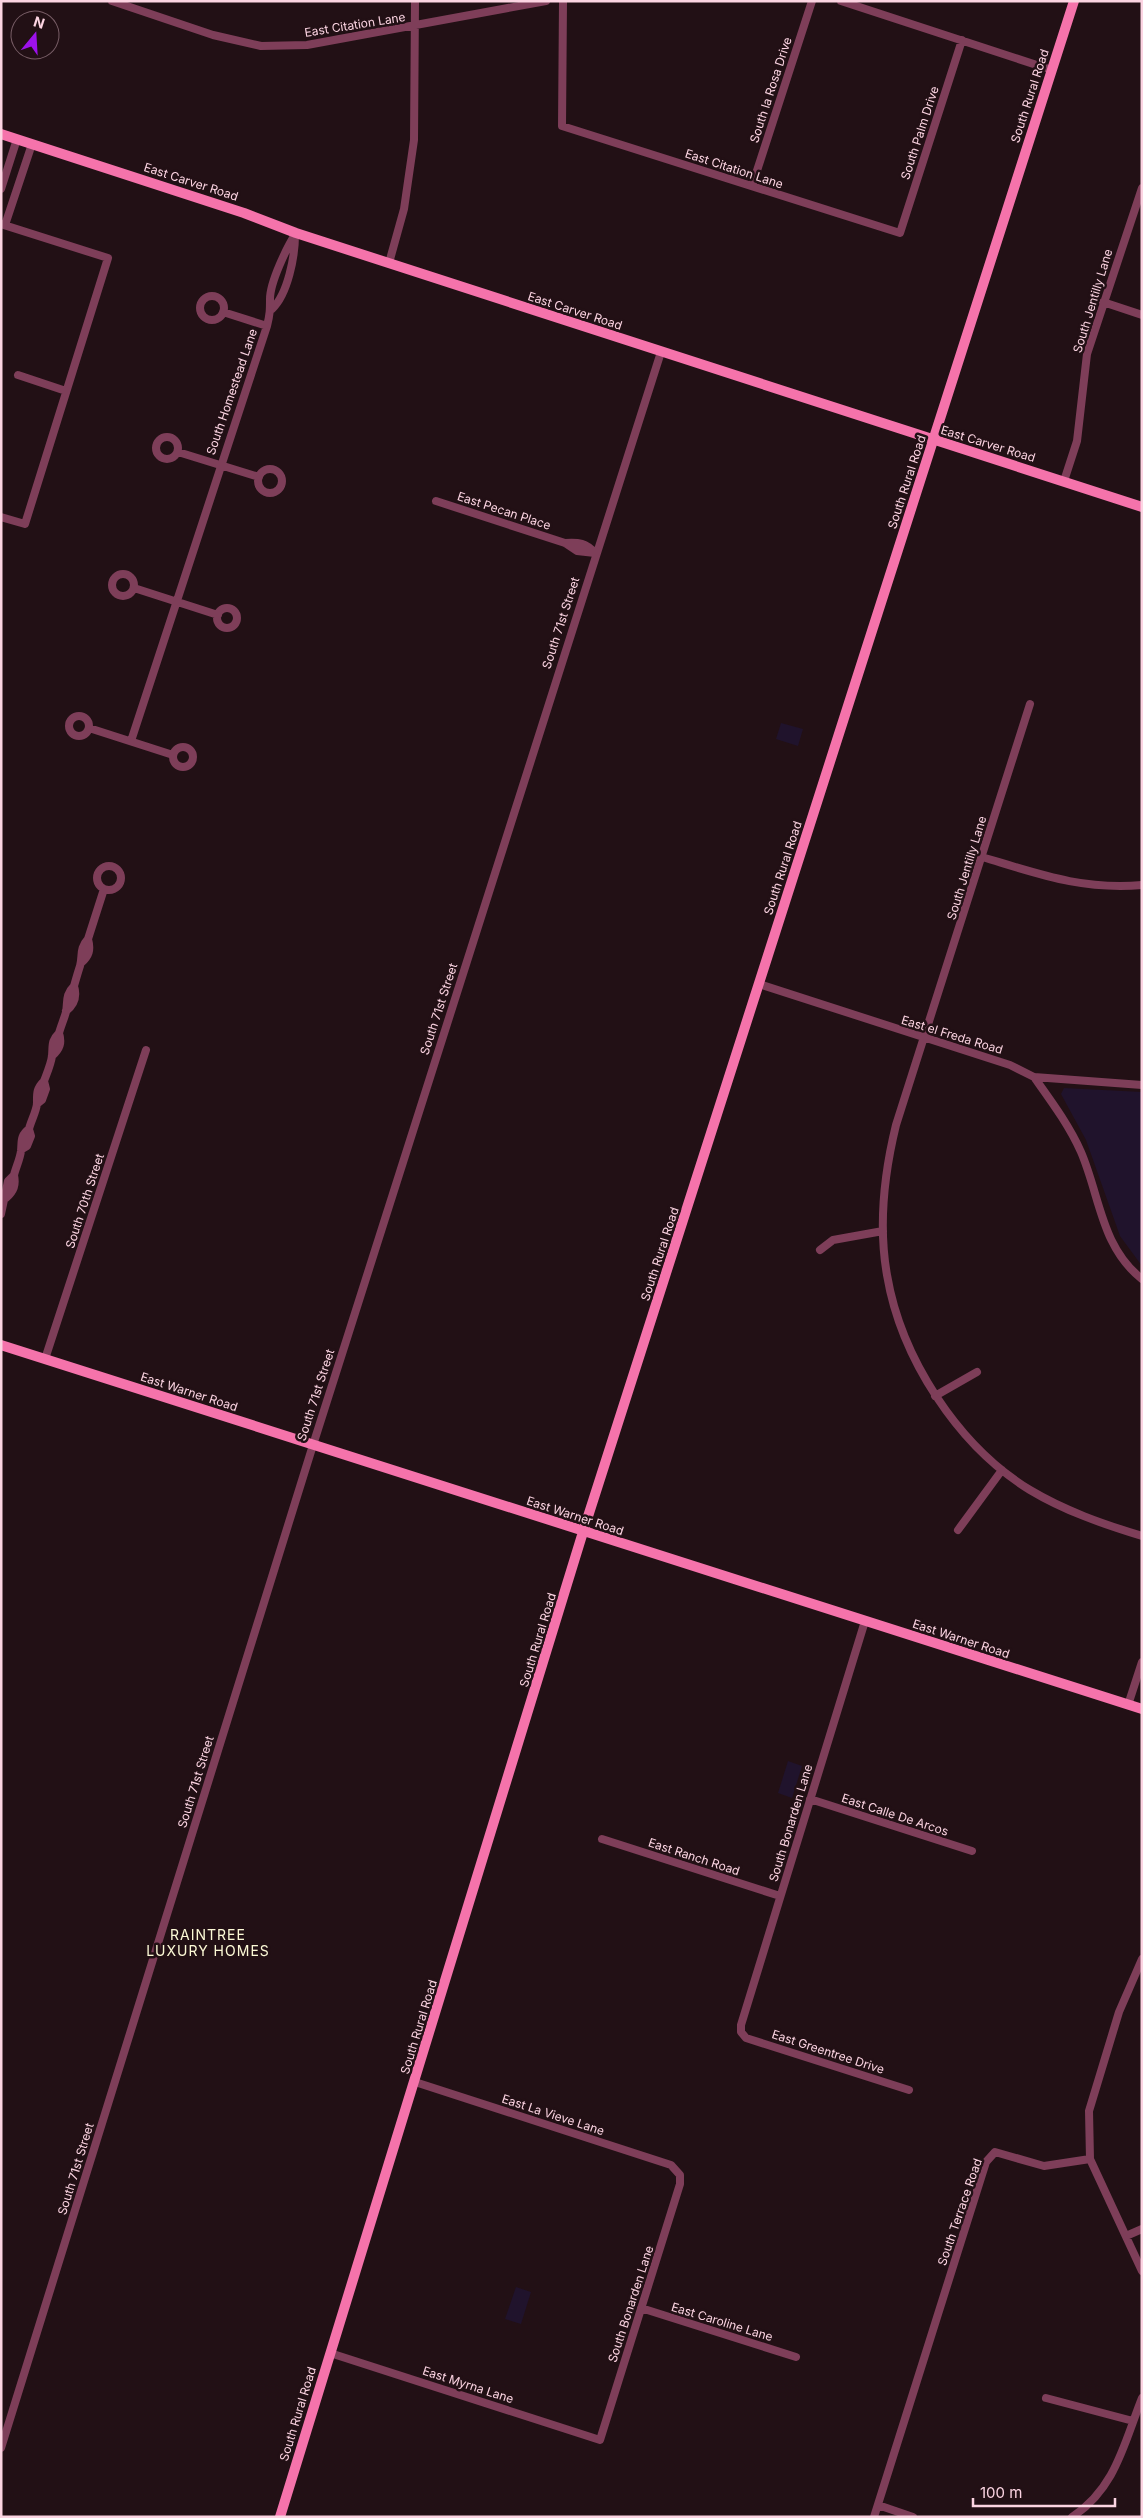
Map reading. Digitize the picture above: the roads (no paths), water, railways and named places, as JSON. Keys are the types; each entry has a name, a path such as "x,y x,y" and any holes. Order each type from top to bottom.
{"main road":[{"name":"South Rural Road","path":"280,2517 584,1532 1074,1"},
{"name":"East Carver Road","path":"1,134 244,213 296,233 1142,507"},
{"name":"East Warner Road","path":"1,1345 1142,1709"}],"street":[{"name":"East Citation Lane","path":"112,1 213,35 261,46 307,46 546,1"},
{"path":"389,263 404,209 414,140 415,1"},
{"name":"East Citation Lane","path":"563,1 562,126 900,233"},
{"name":"South la Rosa Drive","path":"752,186 812,1"},
{"path":"841,1 1052,70"},
{"name":"South Palm Drive","path":"900,233 962,40"},
{"path":"1,188 17,139"},
{"path":"1,516 25,524 108,258 3,224 32,144"},
{"path":"4,179 19,184"},
{"name":"South Jentilly Lane","path":"1064,481 1077,441 1087,354 1142,187"},
{"name":"South Homestead Lane","path":"131,741 175,601 267,326 272,309 270,298 285,250 296,233"},
{"path":"1103,302 1142,315"},
{"name":"South Homestead Lane","path":"223,312 267,326"},
{"name":"South 71st Street","path":"1,2448 313,1445 595,553 661,352"},
{"path":"18,375 66,391"},
{"name":"South Homestead Lane","path":"178,452 259,477"},
{"name":"East Pecan Place","path":"436,501 565,543 577,551 595,553"},
{"path":"134,588 218,615"},
{"name":"South Jentilly Lane","path":"1030,704 888,1156 882,1217 887,1276 902,1330 935,1396 963,1432 1002,1470 1029,1489 1092,1520 1142,1536"},
{"path":"90,728 173,755"},
{"path":"982,857 1070,883 1111,888 1142,886"},
{"path":"1,1214 6,1198 13,1193 16,1183 14,1175 22,1149 27,1146 31,1136 28,1129 37,1104 42,1100 46,1088 44,1081 52,1056 58,1051 61,1041 59,1033 66,1011 72,1006 76,994 74,986 81,963 87,957 90,948 88,939 104,889"},
{"name":"East el Freda Road","path":"759,984 924,1039 1010,1065 1034,1077 1142,1085"},
{"name":"South 70th Street","path":"46,1359 146,1050"},
{"path":"1034,1077 1064,1120 1081,1153 1105,1228 1113,1244 1124,1262 1142,1279"},
{"path":"820,1250 833,1240 883,1231"},
{"path":"935,1396 977,1372"},
{"path":"958,1530 1002,1470"},
{"name":"South Bonarden Lane","path":"742,2032 741,2025 865,1621"},
{"path":"1128,1705 1142,1662"},
{"name":"East Calle De Arcos","path":"810,1799 972,1851"},
{"name":"East Ranch Road","path":"602,1839 780,1896"},
{"path":"1142,1959 1118,2012 1089,2110 1090,2158 1142,2271"},
{"name":"East Greentree Drive","path":"742,2032 746,2038 909,2090"},
{"name":"East La Vieve Lane","path":"415,2082 671,2165 680,2175"},
{"name":"South Terrace Road","path":"874,2517 986,2162 995,2152 1044,2166 1090,2158"},
{"name":"South Bonarden Lane","path":"600,2440 680,2184 680,2175"},
{"path":"1126,2236 1142,2229"},
{"name":"East Caroline Lane","path":"641,2308 796,2357"},
{"name":"East Myrna Lane","path":"330,2353 600,2440"},
{"path":"1046,2398 1133,2421"},
{"path":"1072,2517 1085,2508 1116,2469 1142,2398"},
{"path":"878,2505 913,2517"}],"district":[{"name":"RAINTREE LUXURY HOMES","path":"208,1944"}]}
